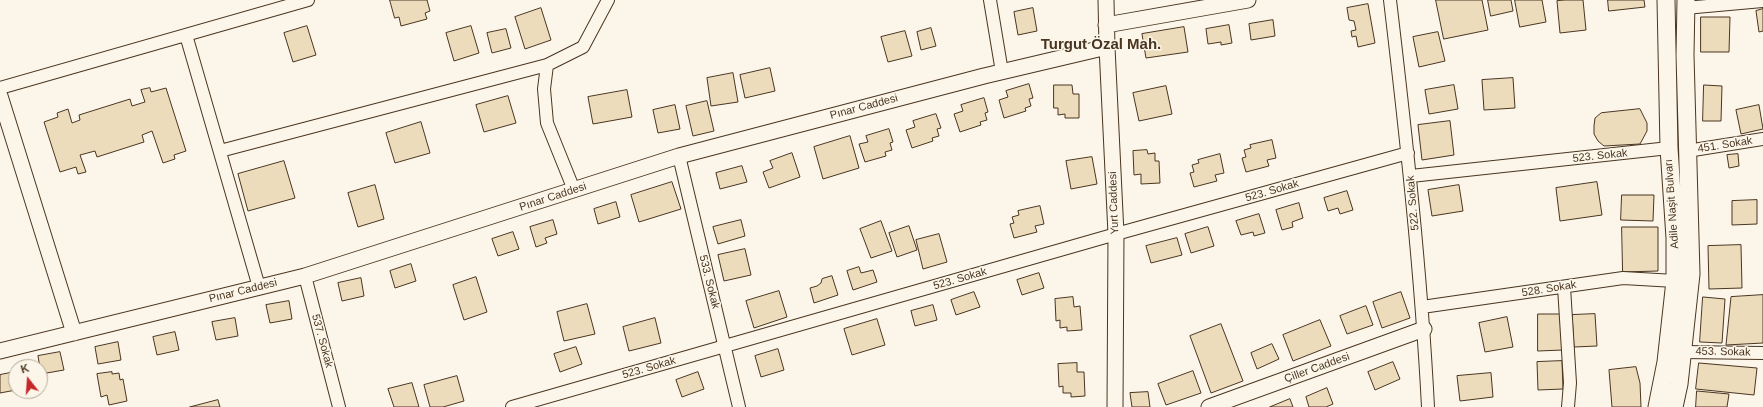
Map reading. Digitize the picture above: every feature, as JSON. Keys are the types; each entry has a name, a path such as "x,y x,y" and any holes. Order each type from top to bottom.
{"main road":[{"name":"Adile Naşit Bulvarı","path":"1657,407 1666,362 1676,281 1675,238 1669,148 1666,0"},
{"name":"Adile Naşit Bulvarı","path":"1674,407 1691,274 1687,150 1686,4"}],"street":[{"path":"0,88 308,0"},
{"path":"220,151 547,65 583,47 608,0"},
{"path":"990,0 1002,72"},
{"name":"Yurt Caddesi","path":"1106,0 1116,234 1115,407"},
{"path":"1106,25 1248,0"},
{"name":"522. Sokak","path":"1390,0 1411,176 1424,329 1428,407"},
{"path":"1686,4 1763,1"},
{"path":"186,35 259,287"},
{"name":"Pınar Caddesi","path":"0,351 305,276 679,156 1002,72 1107,48"},
{"path":"547,65 544,89 546,123 574,190"},
{"path":"0,96 74,333"},
{"name":"451. Sokak","path":"1687,150 1763,139"},
{"name":"523. Sokak","path":"1411,176 1669,148"},
{"name":"523. Sokak","path":"512,407 1116,234 1408,153"},
{"name":"533. Sokak","path":"679,156 739,407"},
{"name":"537. Sokak","path":"305,276 339,407"},
{"name":"528. Sokak","path":"1422,307 1623,278 1676,281"},
{"path":"1564,287 1570,383 1568,407"},
{"name":"Çiller Caddesi","path":"1209,407 1424,329"},
{"name":"453. Sokak","path":"1682,352 1763,353"}],"building":[{"path":"390,0 427,0 430,11 425,13 427,19 401,26 399,17 395,18"},
{"path":"1436,0 1482,0 1488,30 1444,39"},
{"path":"1488,0 1511,0 1513,11 1491,16"},
{"path":"1515,0 1542,0 1546,22 1520,27"},
{"path":"1583,0 1586,30 1560,33 1557,1"},
{"path":"1608,0 1644,0 1645,7 1609,11"},
{"path":"1368,4 1375,43 1358,47 1356,36 1352,37 1351,31 1356,30 1354,21 1349,20 1347,8"},
{"path":"541,8 551,40 525,49 515,17"},
{"path":"1033,8 1037,31 1018,35 1014,12"},
{"path":"1763,9 1763,31 1759,32 1756,11"},
{"path":"1701,17 1730,17 1729,52 1701,52"},
{"path":"1273,20 1275,36 1251,40 1249,24"},
{"path":"1229,25 1232,43 1221,45 1221,42 1208,44 1206,29"},
{"path":"307,26 316,55 293,62 284,33"},
{"path":"471,26 479,53 454,61 446,33"},
{"path":"1184,27 1188,52 1146,58 1142,34"},
{"path":"931,28 936,46 921,50 917,32"},
{"path":"506,29 511,48 492,53 487,33"},
{"path":"905,31 912,56 888,62 881,37"},
{"path":"1438,32 1445,61 1419,67 1413,37"},
{"path":"770,68 775,91 745,98 740,75"},
{"path":"733,73 738,102 711,106 707,78"},
{"path":"1513,78 1515,108 1484,110 1482,80"},
{"path":"1029,84 1033,98 1029,99 1031,106 1025,108 1026,111 1004,118 999,100 1008,97 1006,91"},
{"path":"1054,85 1072,85 1073,94 1079,94 1079,118 1065,118 1065,114 1058,115 1058,108 1054,108"},
{"path":"1454,85 1458,109 1429,114 1425,90"},
{"path":"1704,85 1722,86 1721,121 1703,121"},
{"path":"1166,86 1172,114 1139,121 1133,93"},
{"path":"150,88 151,92 166,88 186,151 174,155 175,159 163,163 152,131 142,135 144,142 97,157 95,151 80,155 86,172 78,174 76,167 60,172 44,122 58,117 57,113 68,109 72,123 80,120 79,115 130,99 132,106 145,102 141,90"},
{"path":"627,90 632,117 593,124 588,97"},
{"path":"508,96 516,123 484,132 476,105"},
{"path":"984,98 988,112 985,113 987,120 980,122 981,125 960,132 954,114 963,111 961,105"},
{"path":"707,101 714,131 693,136 686,106"},
{"path":"675,105 680,129 658,133 653,110"},
{"path":"1759,105 1763,129 1741,134 1736,110"},
{"path":"1640,109 1647,123 1647,131 1640,144 1604,146 1598,141 1594,134 1594,126 1595,118 1601,113"},
{"path":"936,114 941,128 937,129 939,136 932,138 933,141 912,148 906,130 915,127 913,121"},
{"path":"1450,121 1454,155 1422,160 1418,125"},
{"path":"421,122 430,153 395,163 386,133"},
{"path":"889,129 893,142 890,143 892,150 885,152 886,156 865,162 859,144 868,142 866,136"},
{"path":"850,136 859,168 823,179 814,147"},
{"path":"1272,140 1276,158 1267,160 1269,166 1246,172 1242,158 1246,157 1244,150 1251,148 1250,145"},
{"path":"1147,150 1148,154 1155,153 1155,161 1159,161 1160,183 1141,184 1141,174 1134,175 1133,151"},
{"path":"792,153 800,177 769,188 763,172 773,168 770,161"},
{"path":"1220,154 1224,173 1215,175 1217,181 1194,187 1190,173 1194,172 1192,165 1199,163 1198,160"},
{"path":"1738,154 1739,166 1729,168 1727,155"},
{"path":"1092,157 1097,184 1071,189 1066,161"},
{"path":"284,161 295,198 248,211 238,174"},
{"path":"742,166 747,182 720,189 716,173"},
{"path":"672,182 681,209 639,222 631,195"},
{"path":"1597,182 1602,215 1560,221 1556,188"},
{"path":"375,185 384,219 358,227 348,193"},
{"path":"1459,185 1463,211 1432,216 1428,190"},
{"path":"1347,191 1353,210 1340,214 1338,208 1328,211 1324,198"},
{"path":"1622,195 1654,195 1653,221 1621,220"},
{"path":"1757,200 1757,224 1732,225 1732,201"},
{"path":"616,202 620,217 598,224 594,209"},
{"path":"1299,203 1303,218 1292,222 1293,227 1282,230 1276,210"},
{"path":"1040,206 1044,224 1035,226 1037,232 1014,238 1010,224 1014,223 1012,217 1019,215 1018,211"},
{"path":"1259,214 1265,233 1254,236 1253,232 1241,235 1236,221"},
{"path":"553,220 557,234 545,238 547,243 536,247 530,227"},
{"path":"741,220 745,236 718,244 713,227"},
{"path":"881,221 892,251 871,258 860,229"},
{"path":"909,226 917,250 897,257 889,233"},
{"path":"1208,227 1214,246 1191,253 1185,234"},
{"path":"1622,227 1658,227 1658,271 1623,272"},
{"path":"513,232 519,249 498,256 492,239"},
{"path":"939,234 947,262 923,269 916,240"},
{"path":"1177,238 1182,255 1151,263 1146,246"},
{"path":"1741,245 1742,288 1709,289 1708,246"},
{"path":"745,249 751,275 724,281 718,255"},
{"path":"411,264 416,281 395,288 390,271"},
{"path":"859,267 861,273 873,270 877,282 853,290 847,271"},
{"path":"1039,273 1044,288 1022,295 1017,280"},
{"path":"832,276 838,295 814,303 810,288 821,283 822,279"},
{"path":"476,277 487,312 464,320 453,285"},
{"path":"361,278 364,296 342,301 338,283"},
{"path":"779,291 787,317 754,328 746,301"},
{"path":"974,292 980,307 956,315 951,300"},
{"path":"1401,292 1410,318 1382,328 1373,302"},
{"path":"1763,295 1763,343 1726,345 1731,297"},
{"path":"1073,297 1074,307 1080,306 1082,330 1067,331 1067,327 1060,328 1060,320 1056,321 1055,299"},
{"path":"1703,297 1725,299 1722,343 1700,342"},
{"path":"289,301 292,319 270,323 266,305"},
{"path":"587,304 595,334 564,341 557,312"},
{"path":"933,305 937,320 915,326 911,311"},
{"path":"1366,306 1373,325 1347,334 1340,316"},
{"path":"1538,314 1562,314 1563,350 1538,351"},
{"path":"1595,314 1597,346 1574,347 1572,315"},
{"path":"1507,317 1513,347 1485,352 1479,323"},
{"path":"235,318 238,336 216,340 212,322"},
{"path":"655,318 661,343 629,351 623,327"},
{"path":"877,319 885,345 852,355 844,329"},
{"path":"1320,320 1331,346 1293,361 1283,335"},
{"path":"1221,324 1243,381 1211,393 1190,336"},
{"path":"175,332 179,350 157,355 153,337"},
{"path":"118,342 121,360 98,364 95,347"},
{"path":"1272,344 1279,359 1257,369 1251,353"},
{"path":"576,347 582,364 560,372 554,354"},
{"path":"778,349 784,370 761,377 755,356"},
{"path":"60,352 64,370 48,373 48,359 38,359 38,356"},
{"path":"1562,361 1563,389 1538,390 1537,362"},
{"path":"1393,362 1400,379 1375,390 1368,372"},
{"path":"1077,363 1077,372 1084,372 1085,396 1071,397 1071,393 1063,393 1063,386 1059,387 1058,364"},
{"path":"1699,363 1757,368 1754,395 1696,389"},
{"path":"1636,367 1640,383 1641,407 1612,407 1609,370"},
{"path":"1193,371 1201,393 1166,405 1158,384"},
{"path":"112,372 112,374 119,373 120,380 123,379 127,401 109,405 107,395 101,397 97,374"},
{"path":"698,372 704,389 682,397 676,380"},
{"path":"8,373 8,392 0,393 0,375"},
{"path":"1491,373 1493,397 1460,401 1457,376"},
{"path":"457,376 464,401 443,407 430,407 424,385"},
{"path":"412,383 419,407 394,407 388,389"},
{"path":"1327,388 1333,404 1326,407 1309,407 1306,397"},
{"path":"1697,391 1729,394 1727,407 1696,407"},
{"path":"1148,392 1150,407 1132,407 1130,393"},
{"path":"1290,399 1293,407 1270,407"},
{"path":"218,400 220,407 190,407"}],"district":[{"name":"Turgut Özal Mah.","path":"1101,45"}]}
